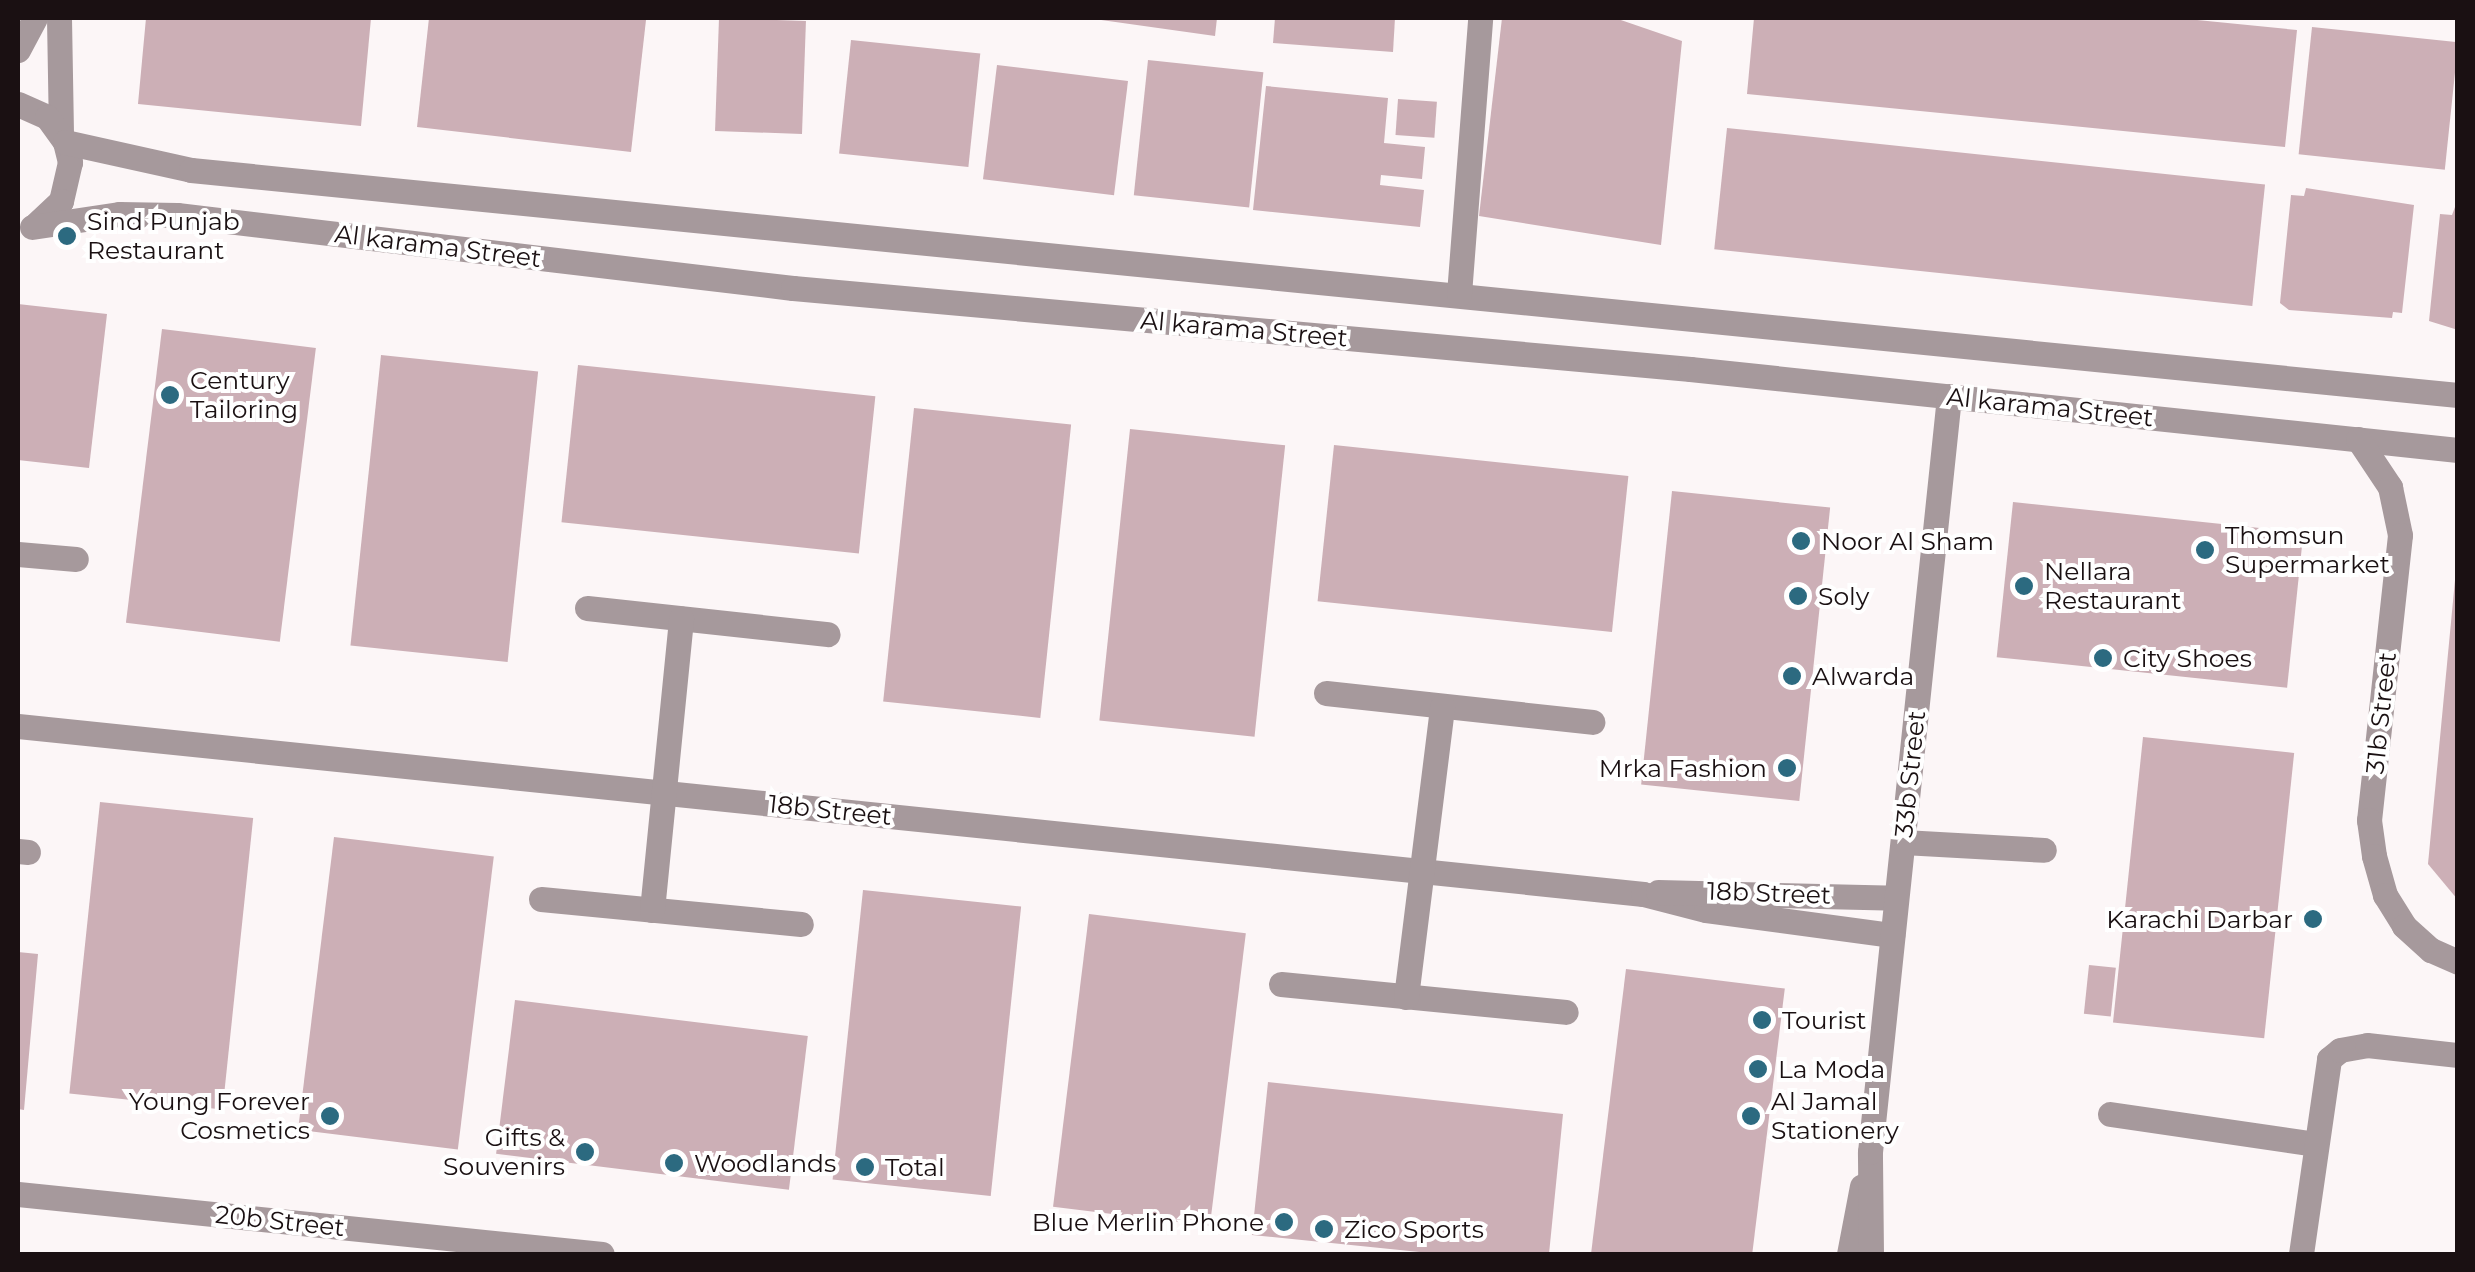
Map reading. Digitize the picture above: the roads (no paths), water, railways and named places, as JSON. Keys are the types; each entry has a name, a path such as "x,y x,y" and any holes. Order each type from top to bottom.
{"street":[{"path":"18,50 35,18"},
{"path":"25,228 61,200 68,182 58,18"},
{"path":"1459,294 1480,18"},
{"path":"18,104 47,117 63,139"},
{"name":"Al karama Street","path":"63,139 191,170 2458,395"},
{"name":"Al karama Street","path":"25,228 118,214 177,215 793,288 1950,396 2458,450"},
{"name":"33b Street","path":"1870,1254 1870,1152 1950,396"},
{"name":"31b Street","path":"2358,439 2390,487 2400,535 2369,820 2374,856 2385,895 2404,926 2431,950 2458,962"},
{"path":"18,554 76,559"},
{"path":"587,608 828,634"},
{"path":"652,910 682,618"},
{"path":"1326,693 1592,722"},
{"path":"1406,997 1442,706"},
{"name":"18b Street","path":"18,726 1643,894 1706,910 1892,935"},
{"path":"1902,842 2044,850"},
{"name":"18b Street","path":"1643,894 1688,890 1896,898"},
{"path":"541,899 800,924"},
{"path":"1281,984 1566,1012"},
{"path":"2301,1254 2324,1072 2340,1050 2367,1045 2458,1055"},
{"path":"2110,1114 2315,1144"},
{"name":"33b Street","path":"1848,1254 1870,1152"},
{"name":"20b Street","path":"18,1194 602,1254"}],"place":[{"name":"Sind Punjab Restaurant","path":"67,236"},
{"name":"Century Tailoring","path":"170,395"},
{"name":"Noor Al Sham","path":"1801,541"},
{"name":"Thomsun Supermarket","path":"2205,550"},
{"name":"Nellara Restaurant","path":"2024,586"},
{"name":"Soly","path":"1798,596"},
{"name":"City Shoes","path":"2103,658"},
{"name":"Alwarda","path":"1792,676"},
{"name":"Mrka Fashion","path":"1787,768"},
{"name":"Karachi Darbar","path":"2313,919"},
{"name":"Tourist","path":"1762,1020"},
{"name":"La Moda","path":"1758,1069"},
{"name":"Young Forever Cosmetics","path":"330,1116"},
{"name":"Al Jamal Stationery","path":"1751,1116"},
{"name":"Gifts & Souvenirs","path":"585,1152"},
{"name":"Woodlands","path":"674,1163"},
{"name":"Total","path":"865,1167"},
{"name":"Blue Merlin Phone","path":"1284,1222"},
{"name":"Zico Sports","path":"1324,1229"}]}
